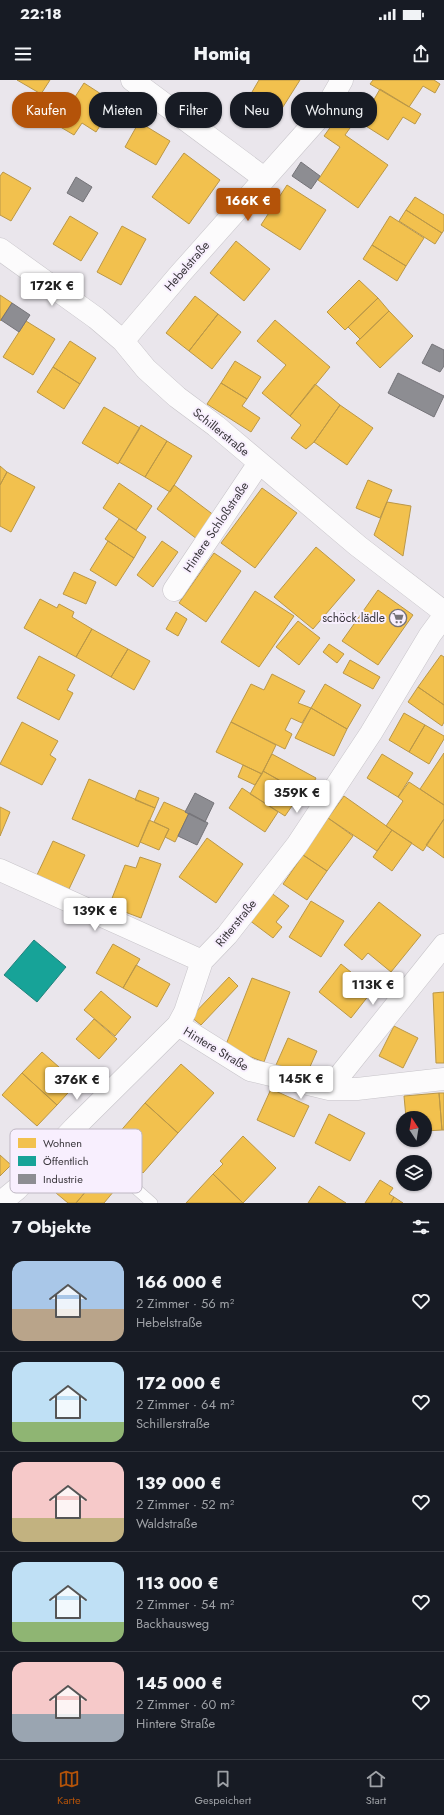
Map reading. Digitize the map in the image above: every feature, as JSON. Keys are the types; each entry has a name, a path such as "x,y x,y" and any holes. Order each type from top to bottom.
{"street":[{"path":"132,80 264,178"},
{"name":"Hebelstraße","path":"123,341 264,178 323,113 342,80"},
{"name":"Schillerstraße","path":"0,250 96,318 123,341 146,370 177,397 216,426 369,555 444,612"},
{"name":"Hintere Schloßstraße","path":"174,590 259,463"},
{"name":"Ritterstraße","path":"75,1129 178,1025 185,1012 202,961 227,935 297,845 371,733 430,635 444,616"},
{"path":"0,870 202,961"},
{"path":"329,1089 444,946"},
{"name":"Hintere Straße","path":"178,1025 250,1070 329,1089 357,1089 444,1079"},
{"name":"Ritterstraße","path":"0,1203 13,1193"}],"lane":[{"path":"141,1193 152,1203"}],"building: Wohnen":[{"path":"17,80 50,80 42,92 38,92"},
{"path":"259,80 300,80 283,107 283,92 252,92"},
{"path":"373,80 434,80 440,84 435,93 423,86 409,107 370,84"},
{"path":"84,83 98,92 89,92 89,128 82,123 81,124 81,92 78,92"},
{"path":"380,89 421,114 415,124 403,117 388,140 369,128 377,128 377,94"},
{"path":"62,128 79,128 74,135"},
{"path":"90,128 99,128 96,132"},
{"path":"136,128 149,128 170,141 156,165 125,147"},
{"path":"330,128 350,128 345,135 388,165 358,208 318,180 340,147 324,136"},
{"path":"184,153 220,180 189,224 152,197"},
{"path":"3,172 31,188 11,221 0,215 0,176"},
{"path":"287,185 326,210 300,250 261,225"},
{"path":"415,197 444,215 444,230 442,233 406,210"},
{"path":"406,210 442,233 435,244 399,221"},
{"path":"70,216 98,233 81,261 53,244"},
{"path":"390,216 424,238 406,266 372,245"},
{"path":"122,226 146,239 121,285 97,272"},
{"path":"236,241 270,269 244,301 210,273"},
{"path":"372,245 406,266 397,281 363,259"},
{"path":"359,280 378,298 345,330 327,312"},
{"path":"0,295 12,303 0,321"},
{"path":"195,296 218,314 189,351 166,333"},
{"path":"378,298 389,311 360,339 348,327"},
{"path":"389,311 413,336 380,368 356,343"},
{"path":"218,314 241,332 212,369 189,351"},
{"path":"275,320 330,367 290,416 262,393 286,365 257,341"},
{"path":"26,321 55,339 33,375 3,357"},
{"path":"70,341 96,358 80,384 53,367"},
{"path":"235,361 261,377 247,399 221,383"},
{"path":"53,367 80,384 64,409 37,392"},
{"path":"221,383 247,399 242,406 260,418 251,432 207,404"},
{"path":"315,384 340,405 314,442 306,449 291,438 301,425 290,416"},
{"path":"340,405 373,428 347,465 314,442"},
{"path":"104,407 140,428 118,464 82,443"},
{"path":"141,425 167,441 145,477 119,462"},
{"path":"167,441 192,456 170,492 145,477"},
{"path":"0,466 7,472 0,485"},
{"path":"7,472 35,487 11,532 0,526 0,485"},
{"path":"368,480 392,490 380,518 356,508"},
{"path":"119,483 152,506 136,530 103,508"},
{"path":"174,485 215,516 197,539 157,509"},
{"path":"262,488 297,513 255,568 221,543"},
{"path":"387,502 411,506 403,556 374,535"},
{"path":"119,519 146,537 134,558 105,539"},
{"path":"108,541 134,558 116,586 90,570"},
{"path":"162,541 178,552 153,587 137,575"},
{"path":"316,547 355,580 313,629 274,597"},
{"path":"214,553 241,571 206,622 179,603"},
{"path":"74,572 96,582 86,604 63,594"},
{"path":"378,590 413,615 378,665 342,641"},
{"path":"255,591 294,616 259,667 221,642"},
{"path":"40,599 57,608 59,604 74,612 72,617 92,629 76,657 24,628"},
{"path":"176,612 187,619 178,636 166,629"},
{"path":"298,621 320,638 299,665 276,647"},
{"path":"92,629 128,649 111,677 76,657"},
{"path":"329,644 344,654 337,663 323,652"},
{"path":"128,649 150,661 134,690 111,677"},
{"path":"441,655 444,657 444,705 418,687"},
{"path":"39,656 75,675 67,690 73,693 59,720 17,698"},
{"path":"350,660 380,677 373,689 343,673"},
{"path":"272,674 305,691 298,703 311,708 302,723 291,718 285,730 292,734 285,749 231,722 251,684 264,690"},
{"path":"325,684 361,705 347,729 311,708"},
{"path":"418,687 444,705 444,722 442,726 408,702"},
{"path":"311,708 347,729 334,756 295,738"},
{"path":"404,713 425,725 409,752 389,740"},
{"path":"22,722 58,741 50,755 56,759 42,785 0,764"},
{"path":"231,722 276,745 262,774 216,752"},
{"path":"425,725 444,736 444,739 429,764 409,752"},
{"path":"444,753 444,805 420,789"},
{"path":"272,754 316,778 307,795 263,771"},
{"path":"382,754 413,773 398,797 367,778"},
{"path":"243,765 262,774 255,785 238,777"},
{"path":"263,771 281,781 268,805 250,794"},
{"path":"89,779 155,808 138,847 72,819"},
{"path":"281,781 301,793 285,816 268,805"},
{"path":"409,782 444,805 444,819 423,851 386,826 403,801 398,797"},
{"path":"242,788 278,812 265,832 229,808"},
{"path":"139,790 159,798 155,808 135,800"},
{"path":"344,796 392,830 377,851 328,818"},
{"path":"164,802 189,813 175,842 165,837 169,829 154,822"},
{"path":"0,807 10,812 0,836"},
{"path":"328,818 353,836 327,871 303,855"},
{"path":"444,819 444,858 426,845"},
{"path":"149,820 169,829 159,850 140,842"},
{"path":"392,830 412,843 392,871 373,857"},
{"path":"207,838 243,864 216,903 179,877"},
{"path":"53,841 85,855 69,889 37,875"},
{"path":"303,855 327,871 307,900 283,884"},
{"path":"140,857 161,864 141,918 109,906 125,865 136,868"},
{"path":"270,892 289,906 276,922 282,927 273,938 249,920"},
{"path":"311,901 344,921 321,957 289,937"},
{"path":"379,902 421,935 391,972 368,953 362,960 344,945"},
{"path":"113,944 140,959 123,988 96,973"},
{"path":"341,964 373,990 351,1018 319,992"},
{"path":"136,965 170,984 157,1007 123,988"},
{"path":"229,977 238,986 201,1025 191,1017"},
{"path":"252,978 290,992 264,1062 225,1047"},
{"path":"101,991 131,1017 115,1036 84,1010"},
{"path":"444,992 444,1063 436,1063 433,993"},
{"path":"94,1019 117,1039 99,1059 76,1039"},
{"path":"394,1026 418,1038 403,1068 379,1056"},
{"path":"288,1038 317,1051 305,1078 276,1065"},
{"path":"42,1052 77,1083 57,1105 22,1073"},
{"path":"181,1064 214,1093 178,1133 145,1103"},
{"path":"22,1073 57,1105 37,1126 2,1095"},
{"path":"271,1089 309,1106 294,1137 257,1120"},
{"path":"439,1093 442,1130 432,1131 432,1111 405,1111 404,1096"},
{"path":"439,1093 444,1093 444,1130 442,1130"},
{"path":"145,1103 178,1133 143,1173 142,1129 122,1129"},
{"path":"329,1114 365,1133 350,1161 315,1143"},
{"path":"243,1136 276,1168 243,1203 213,1174 223,1164 220,1161"},
{"path":"0,1155 10,1164 10,1166 0,1176"},
{"path":"213,1174 243,1203 186,1203"},
{"path":"380,1180 393,1188 389,1194 394,1197 391,1203 365,1203"},
{"path":"319,1186 346,1203 308,1203"},
{"path":"56,1193 84,1193 76,1203 68,1203"},
{"path":"84,1193 112,1193 104,1203 76,1203"},
{"path":"394,1197 403,1203 391,1203"}],"building: Öffentlich":[{"path":"34,940 66,967 37,1002 4,975"}],"building: Industrie":[{"path":"301,162 320,176 311,189 292,176"},
{"path":"76,177 92,187 83,202 67,193"},
{"path":"12,303 30,315 19,332 1,320"},
{"path":"432,344 444,350 444,366 440,372 422,363"},
{"path":"398,373 444,396 434,417 388,393"},
{"path":"195,793 214,803 205,822 185,812"},
{"path":"189,813 208,823 197,845 178,836"}],"place":[{"name":"schöck.lädle","path":"398,618"}]}
